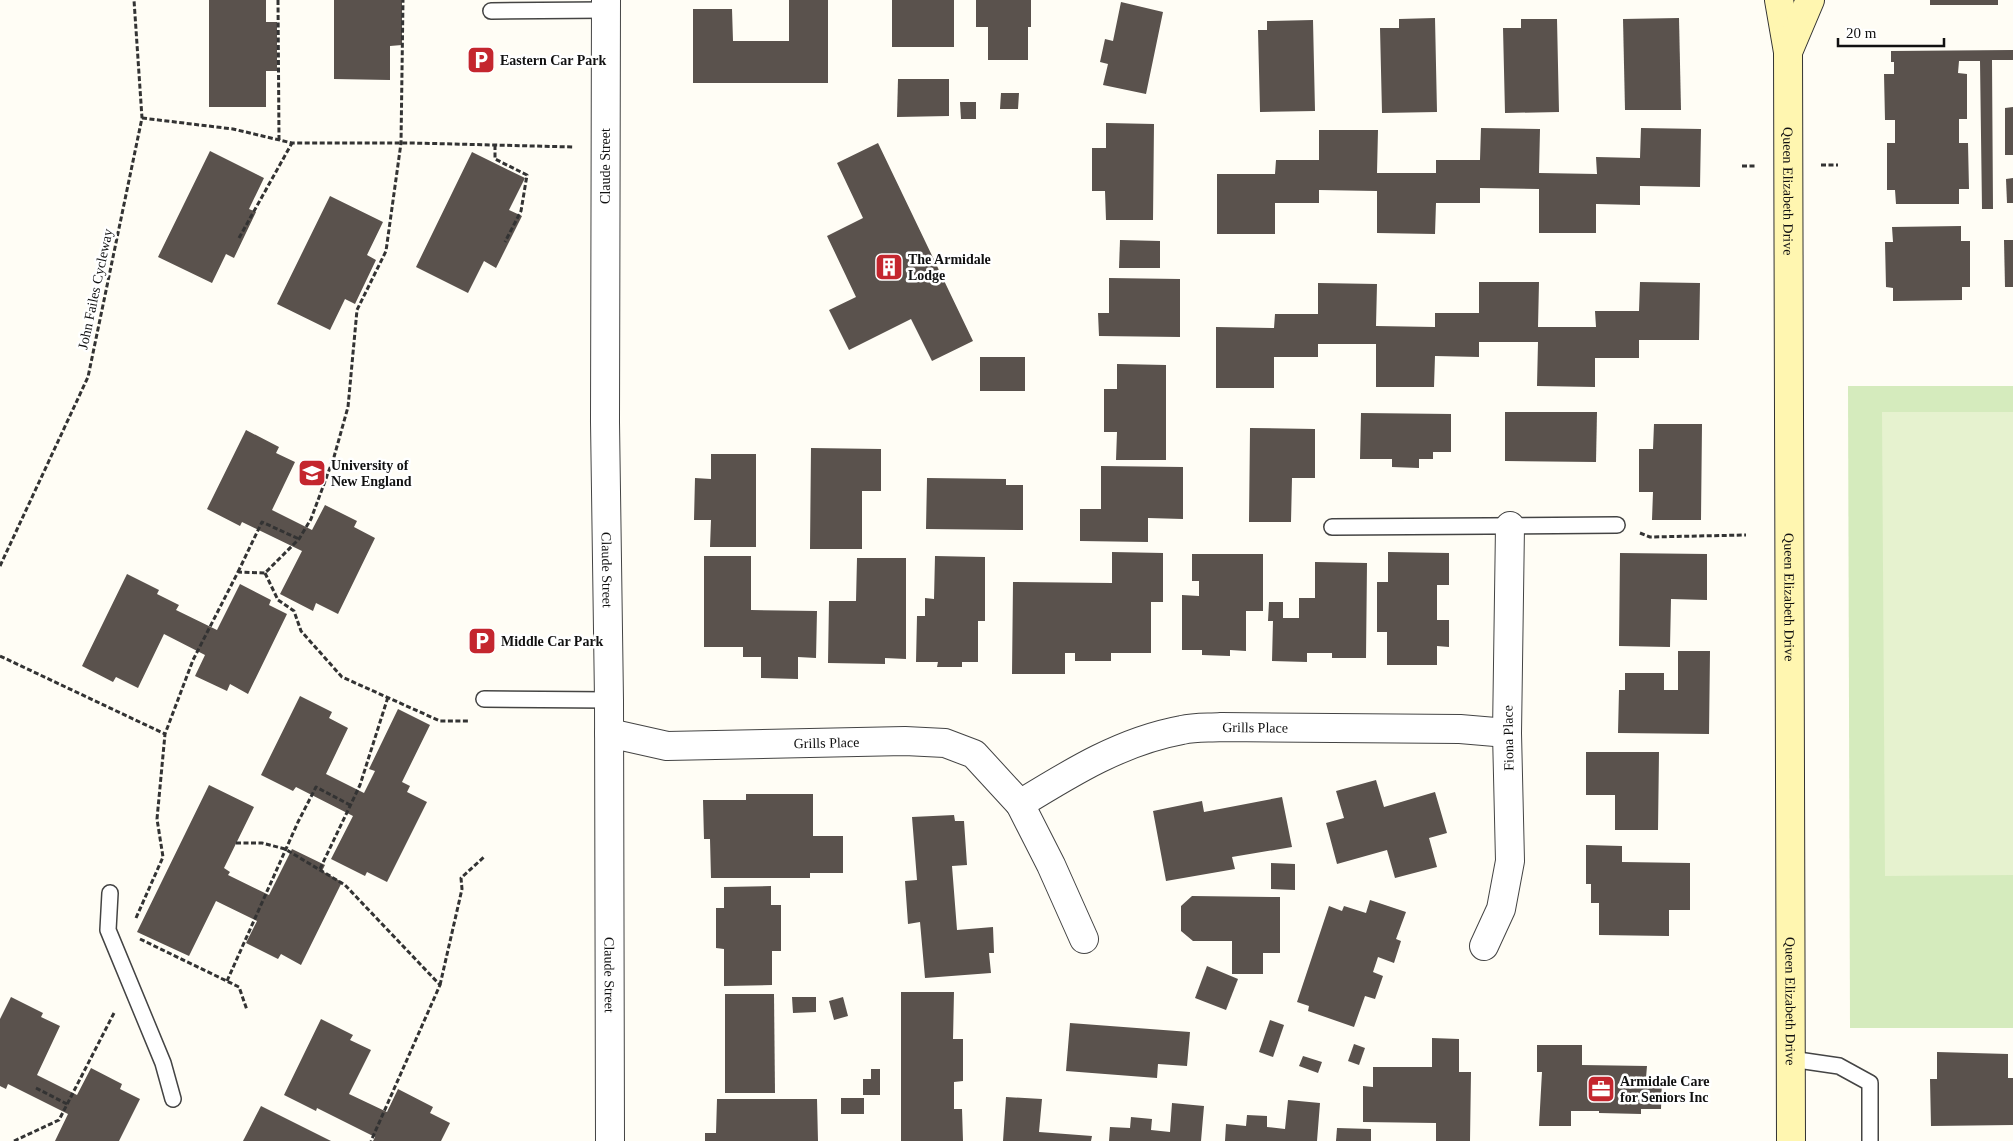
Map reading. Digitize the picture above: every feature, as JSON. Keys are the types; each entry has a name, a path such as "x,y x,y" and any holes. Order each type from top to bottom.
{"main road":[{"name":"Queen Elizabeth Drive","path":"1779,0 1788,52 1791,1141"},
{"name":"Queen Elizabeth Drive","path":"1788,52 1810,0"}],"street":[{"name":"Claude Street","path":"606,5 605,422 609,700 610,1141"},
{"name":"Fiona Place","path":"1484,946 1500,910 1510,861 1507,733 1510,526"},
{"name":"Grills Place","path":"1020,804 1105,754 1143,740 1183,729 1220,727 1450,729 1507,733"},
{"name":"Grills Place","path":"609,733 666,746 905,741 945,743 974,754 1020,804 1051,865 1084,939"}],"lane":[{"path":"491,11 606,5"},
{"path":"1332,527 1617,525"},
{"path":"484,699 609,700"},
{"path":"110,893 108,930 163,1063 173,1099"},
{"path":"1791,1059 1838,1066 1870,1083 1870,1141"}],"path":[{"name":"John Failes Cycleway","path":"0,566 88,377 142,118 134,0"},
{"path":"278,0 279,140"},
{"path":"238,572 265,573 299,539 311,519 331,466 348,407 357,310 386,252 401,143 403,0"},
{"path":"142,118 233,129 292,144 401,143 574,147"},
{"path":"239,238 292,144"},
{"path":"495,146 495,159 527,175 521,211 505,242"},
{"path":"1816,165 1838,165"},
{"path":"1742,166 1762,166"},
{"path":"133,925 163,857 157,818 164,734 193,660 262,522 299,539"},
{"path":"1617,525 1650,537 1746,535"},
{"path":"265,573 278,600 294,611 301,631 342,677 440,721 475,721"},
{"path":"0,656 164,734"},
{"path":"320,869 360,785 388,698"},
{"path":"227,981 285,849 316,787 350,805"},
{"path":"236,843 262,843 285,849 346,885 440,985"},
{"path":"371,1141 440,985 462,890 461,878 484,857"},
{"path":"138,938 239,987 247,1010"},
{"path":"14,1141 59,1120 130,982"},
{"path":"36,1088 67,1104"}],"green space":[{"path":"1848,386 2013,386 2013,1028 1850,1028"},
{"path":"1882,412 2013,412 2013,875 1885,876"}],"building":[{"path":"209,0 266,0 266,22 277,22 277,71 266,71 266,107 209,107"},
{"path":"334,0 402,0 402,45 390,46 390,80 334,79"},
{"path":"789,0 828,0 828,83 693,83 693,9 732,9 733,41 789,41"},
{"path":"892,0 954,0 954,47 892,47"},
{"path":"976,0 1031,0 1031,27 1028,27 1028,60 988,60 988,27 976,27"},
{"path":"1930,0 1998,0 1998,5 1930,5"},
{"path":"1121,2 1163,12 1146,94 1103,85 1108,64 1100,62 1105,39 1113,41"},
{"path":"1435,18 1437,112 1382,113 1380,28 1399,28 1399,19"},
{"path":"1679,18 1681,110 1625,110 1623,19"},
{"path":"1521,19 1557,19 1559,112 1505,113 1503,28 1521,28"},
{"path":"1313,20 1315,111 1260,112 1258,30 1267,30 1267,21"},
{"path":"2013,50 2013,60 1992,60 1993,209 1982,209 1980,61 1959,61 1958,73 1967,74 1967,119 1959,119 1959,143 1968,143 1969,189 1959,189 1959,204 1896,204 1895,190 1887,190 1887,143 1895,143 1895,120 1885,120 1884,74 1894,74 1894,62 1891,62 1891,51"},
{"path":"898,79 949,79 949,116 897,117"},
{"path":"1001,93 1019,93 1018,109 1000,109"},
{"path":"960,102 976,102 976,119 961,119"},
{"path":"2013,107 2013,155 2005,155 2005,108"},
{"path":"1106,123 1154,124 1153,220 1106,220 1105,191 1092,191 1092,148 1106,148"},
{"path":"1481,128 1540,129 1539,173 1597,174 1596,157 1640,158 1641,128 1701,129 1700,187 1640,186 1640,205 1596,204 1596,233 1539,233 1539,189 1480,188 1480,203 1436,203 1435,234 1377,233 1377,191 1319,190 1319,203 1275,203 1275,234 1217,234 1217,174 1275,174 1276,160 1319,160 1319,130 1378,130 1377,173 1436,173 1436,160 1480,160"},
{"name":"The Armidale Lodge","path":"878,143 973,341 932,361 911,319 849,350 829,310 856,297 827,236 863,218 837,163"},
{"path":"210,151 264,178 249,209 256,212 234,258 226,254 212,283 158,257"},
{"path":"472,152 525,178 509,210 522,216 496,268 484,261 468,293 416,267"},
{"path":"2013,178 2013,203 2007,203 2006,179"},
{"path":"330,196 383,222 367,255 376,260 355,304 345,299 330,330 277,304"},
{"path":"1961,226 1961,241 1970,241 1970,287 1962,287 1962,300 1893,301 1893,288 1886,287 1885,242 1893,242 1892,227"},
{"path":"1120,240 1160,241 1160,268 1119,268"},
{"path":"2004,240 2013,240 2013,287 2005,287"},
{"path":"1109,278 1180,279 1180,337 1099,336 1098,313 1109,313"},
{"path":"1479,282 1539,282 1538,327 1596,327 1595,311 1639,311 1640,282 1700,283 1699,340 1639,340 1639,358 1595,358 1595,387 1537,386 1538,342 1479,342 1479,357 1435,356 1434,387 1376,387 1376,344 1318,344 1318,357 1274,357 1274,388 1216,388 1216,327 1274,328 1275,314 1318,314 1318,283 1377,284 1376,326 1435,327 1435,313 1479,313"},
{"path":"980,357 1025,357 1025,391 980,391"},
{"path":"1117,364 1166,365 1166,460 1116,460 1117,432 1104,432 1104,389 1117,389"},
{"path":"1505,412 1597,412 1596,462 1505,461"},
{"path":"1361,413 1451,414 1451,452 1433,452 1433,459 1419,459 1419,468 1392,467 1392,459 1360,459"},
{"path":"1654,424 1702,424 1701,520 1652,520 1653,492 1639,492 1639,449 1653,449"},
{"path":"1250,428 1315,429 1315,478 1292,478 1291,522 1249,522"},
{"path":"246,430 279,447 276,453 295,462 272,510 312,530 325,505 357,521 354,527 375,538 338,614 316,603 313,611 280,594 302,551 242,522 240,526 207,509"},
{"path":"811,448 881,449 881,491 862,491 862,549 810,549"},
{"path":"711,454 756,454 756,547 710,547 711,520 694,520 695,478 711,479"},
{"path":"1101,466 1183,467 1183,519 1148,518 1148,542 1080,541 1080,509 1101,509"},
{"path":"927,478 1006,479 1006,485 1023,485 1023,530 926,529"},
{"path":"1112,552 1163,553 1163,602 1151,602 1151,653 1111,653 1111,661 1075,661 1075,653 1065,653 1065,674 1012,674 1013,582 1112,583"},
{"path":"1388,552 1449,553 1449,585 1437,585 1437,620 1449,620 1449,647 1437,646 1437,665 1387,665 1387,632 1377,632 1377,582 1388,582"},
{"path":"1620,553 1707,554 1707,600 1671,599 1670,647 1619,646"},
{"path":"1192,554 1263,554 1263,611 1246,611 1246,651 1230,650 1230,656 1202,655 1202,650 1182,650 1182,595 1199,596 1199,581 1192,581"},
{"path":"704,556 751,556 751,610 817,611 816,658 798,657 798,679 761,678 761,657 743,657 743,647 704,647"},
{"path":"935,556 985,557 985,621 978,621 978,662 962,662 962,667 937,667 938,662 916,662 917,616 925,616 925,598 934,599"},
{"path":"857,558 906,558 906,659 885,658 885,664 828,663 829,601 856,601"},
{"path":"1315,562 1367,563 1366,658 1332,658 1332,653 1307,653 1307,662 1272,661 1273,621 1268,621 1269,602 1283,602 1283,618 1299,618 1299,598 1315,598"},
{"path":"127,574 159,590 157,594 179,605 176,610 217,630 240,584 271,600 269,605 287,614 248,694 230,684 227,691 195,676 205,655 164,634 138,688 116,677 113,682 82,666"},
{"path":"1678,651 1710,651 1709,734 1618,733 1619,690 1625,690 1625,673 1664,673 1664,690 1678,690"},
{"path":"300,696 332,712 329,718 348,728 326,774 364,793 375,771 369,769 398,709 430,725 402,782 410,786 407,792 427,802 387,882 367,872 365,876 331,859 353,816 296,787 293,791 261,775"},
{"path":"1586,752 1659,752 1658,830 1615,830 1615,795 1586,795"},
{"path":"1376,780 1384,807 1435,792 1447,833 1429,838 1437,867 1395,878 1387,850 1337,864 1326,823 1344,818 1336,791"},
{"path":"209,785 254,807 224,868 230,872 228,875 269,895 292,849 325,865 322,871 342,882 301,965 281,954 278,959 246,943 257,921 216,901 189,956 137,932"},
{"path":"746,794 813,794 813,836 843,836 843,873 810,873 810,878 711,878 710,839 704,839 703,800 746,800"},
{"path":"1282,797 1292,847 1232,857 1235,869 1166,881 1153,811 1202,801 1204,812"},
{"path":"954,815 955,821 964,821 967,865 952,866 957,930 993,927 994,953 989,953 991,973 925,978 920,922 908,924 905,881 917,880 912,817"},
{"path":"1586,845 1622,846 1622,862 1690,863 1690,910 1669,910 1669,936 1599,935 1599,903 1591,903 1591,884 1586,884"},
{"path":"1271,863 1295,864 1295,890 1271,889"},
{"path":"771,886 771,905 781,905 781,951 772,951 772,985 724,986 724,949 716,948 716,908 724,908 724,887"},
{"path":"1192,896 1280,897 1280,953 1263,953 1263,974 1232,974 1232,941 1193,941 1181,931 1181,906"},
{"path":"1370,900 1406,912 1396,939 1401,941 1394,963 1378,957 1373,972 1383,976 1375,999 1365,996 1354,1027 1308,1011 1309,1006 1297,1002 1329,906 1342,911 1344,906 1366,913"},
{"path":"1207,966 1238,979 1226,1010 1195,998"},
{"path":"901,992 954,992 953,1039 963,1039 963,1081 954,1082 954,1109 962,1109 963,1141 901,1141"},
{"path":"725,994 774,994 775,1093 725,1093"},
{"path":"11,997 43,1013 41,1017 60,1026 37,1075 77,1095 91,1068 122,1084 120,1089 140,1099 119,1141 55,1141 68,1114 8,1084 6,1089 0,1086 0,1019"},
{"path":"792,997 816,997 816,1012 793,1013"},
{"path":"843,997 848,1016 834,1020 829,1001"},
{"path":"321,1019 353,1035 350,1040 371,1050 349,1094 387,1112 398,1089 433,1107 430,1113 450,1123 441,1141 373,1141 375,1137 317,1108 316,1111 284,1095"},
{"path":"1270,1020 1284,1025 1273,1057 1259,1052"},
{"path":"1070,1023 1190,1032 1187,1066 1158,1064 1157,1078 1066,1071"},
{"path":"1432,1038 1459,1039 1459,1072 1471,1072 1470,1141 1436,1141 1436,1123 1363,1122 1363,1086 1373,1087 1373,1067 1432,1067"},
{"path":"1354,1044 1365,1048 1359,1065 1348,1061"},
{"name":"Armidale Care for Seniors Inc","path":"1537,1045 1582,1045 1582,1065 1647,1066 1646,1078 1662,1078 1661,1109 1641,1109 1641,1114 1571,1111 1571,1126 1539,1126 1542,1072 1537,1072"},
{"path":"1937,1052 2008,1054 2008,1078 2013,1078 2013,1125 1931,1126 1930,1079 1937,1079"},
{"path":"1303,1056 1322,1062 1318,1073 1299,1066"},
{"path":"871,1069 880,1069 880,1095 863,1095 863,1079 871,1079"},
{"path":"1006,1097 1042,1099 1039,1132 1092,1136 1091,1141 1003,1141"},
{"path":"841,1098 864,1098 864,1114 841,1114"},
{"path":"717,1099 817,1099 818,1141 705,1141 705,1133 716,1133"},
{"path":"1288,1100 1320,1103 1317,1141 1225,1141 1226,1124 1246,1126 1247,1115 1267,1116 1267,1127 1285,1129"},
{"path":"1172,1103 1204,1106 1201,1141 1109,1141 1110,1127 1130,1128 1131,1117 1152,1119 1151,1130 1170,1132"},
{"path":"261,1106 331,1141 243,1141"},
{"path":"1337,1128 1371,1129 1371,1141 1336,1141"}],"place":[{"name":"Eastern Car Park","path":"481,60"},
{"name":"The Armidale Lodge","path":"889,267"},
{"name":"University of New England","path":"312,473"},
{"name":"Middle Car Park","path":"482,641"},
{"name":"Armidale Care for Seniors Inc","path":"1601,1089"}]}
